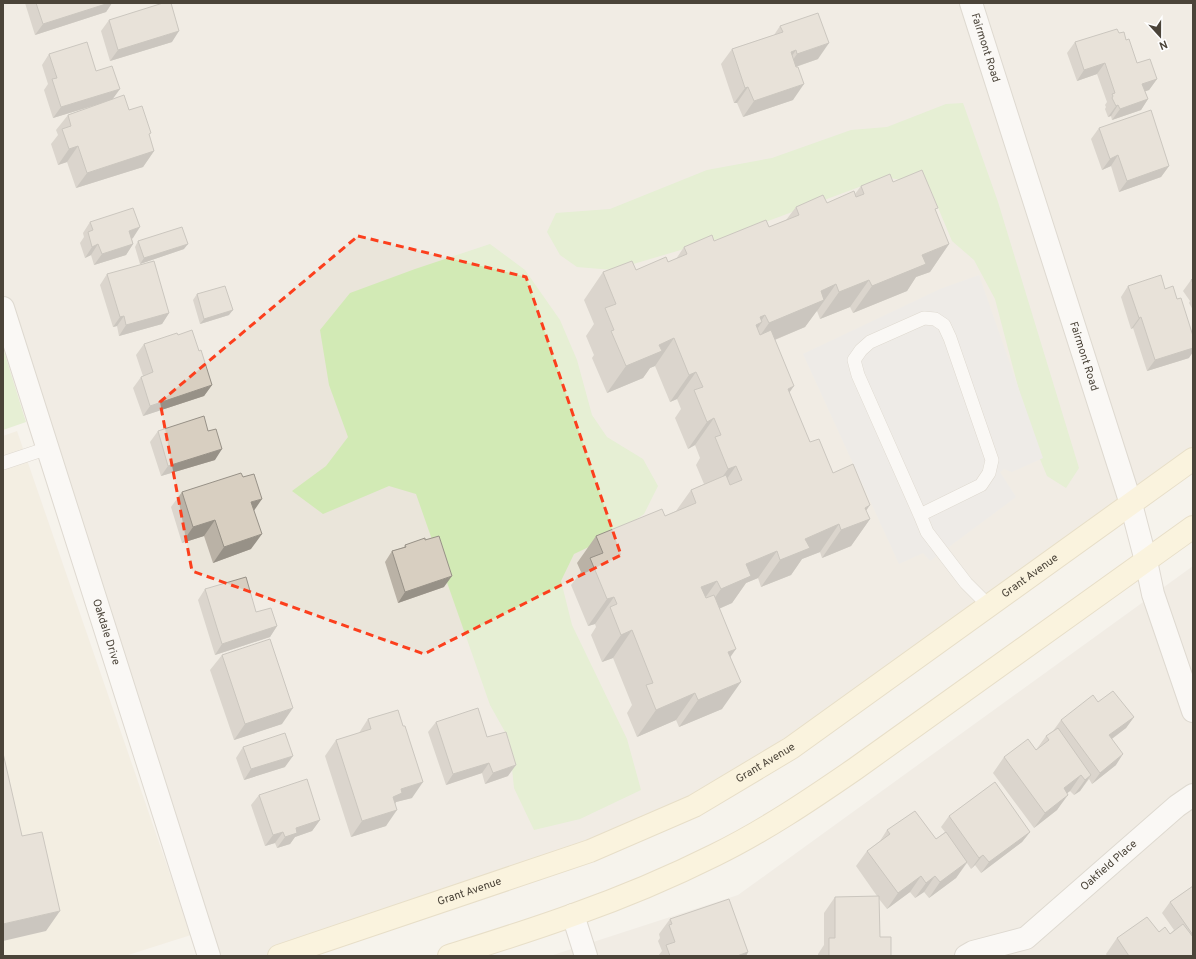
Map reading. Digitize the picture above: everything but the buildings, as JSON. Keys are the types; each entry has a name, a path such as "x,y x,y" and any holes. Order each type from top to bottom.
{"main road":[{"name":"Grant Avenue","path":"279,956 590,851 694,806 791,748 1193,459"},
{"path":"449,956 573,915 667,878 754,834 810,800 868,760 1193,527"}],"street":[{"name":"Fairmont Road","path":"971,3 1131,504 1153,594 1193,711"},
{"name":"Oakdale Drive","path":"3,308 209,956"},
{"name":"Oakfield Place","path":"966,956 972,952 1023,947 1177,806 1193,795"},
{"path":"573,915 586,956"}],"lane":[{"path":"920,515 981,485 988,473 992,460 950,338 944,326 935,319 924,318 870,342 861,350 854,360 858,375 927,532 962,577 989,606"},
{"path":"3,463 48,448"}],"highlighted area":[{"path":"358,236 526,277 621,555 424,654 192,571 160,402"}],"shaded area":[{"path":"3,3 1193,3 1193,459 694,806 279,956 209,956 3,308"},
{"path":"979,275 1043,458 1012,472 1004,469 1000,472 1016,497 930,561 923,553 899,564 803,354 940,289"},
{"path":"17,431 191,935 125,956 3,956 3,436"},
{"path":"1193,566 1193,956 550,956 738,895"}],"green space":[{"path":"963,103 998,202 1079,468 1066,488 1047,476 1032,440 995,299 974,260 952,241 929,186 886,177 728,236 613,270 577,267 560,255 547,232 556,213 610,209 707,170 772,158 851,130 887,127 946,104"},
{"path":"490,244 525,270 560,320 577,360 592,415 607,437 643,459 658,486 644,514 612,536 574,554 561,581 572,625 627,739 641,790 580,819 534,830 514,788 509,739 490,705 416,494 389,486 323,514 292,491 326,466 348,437 329,385 320,330 350,293"},
{"path":"3,348 26,422 3,430"}]}
